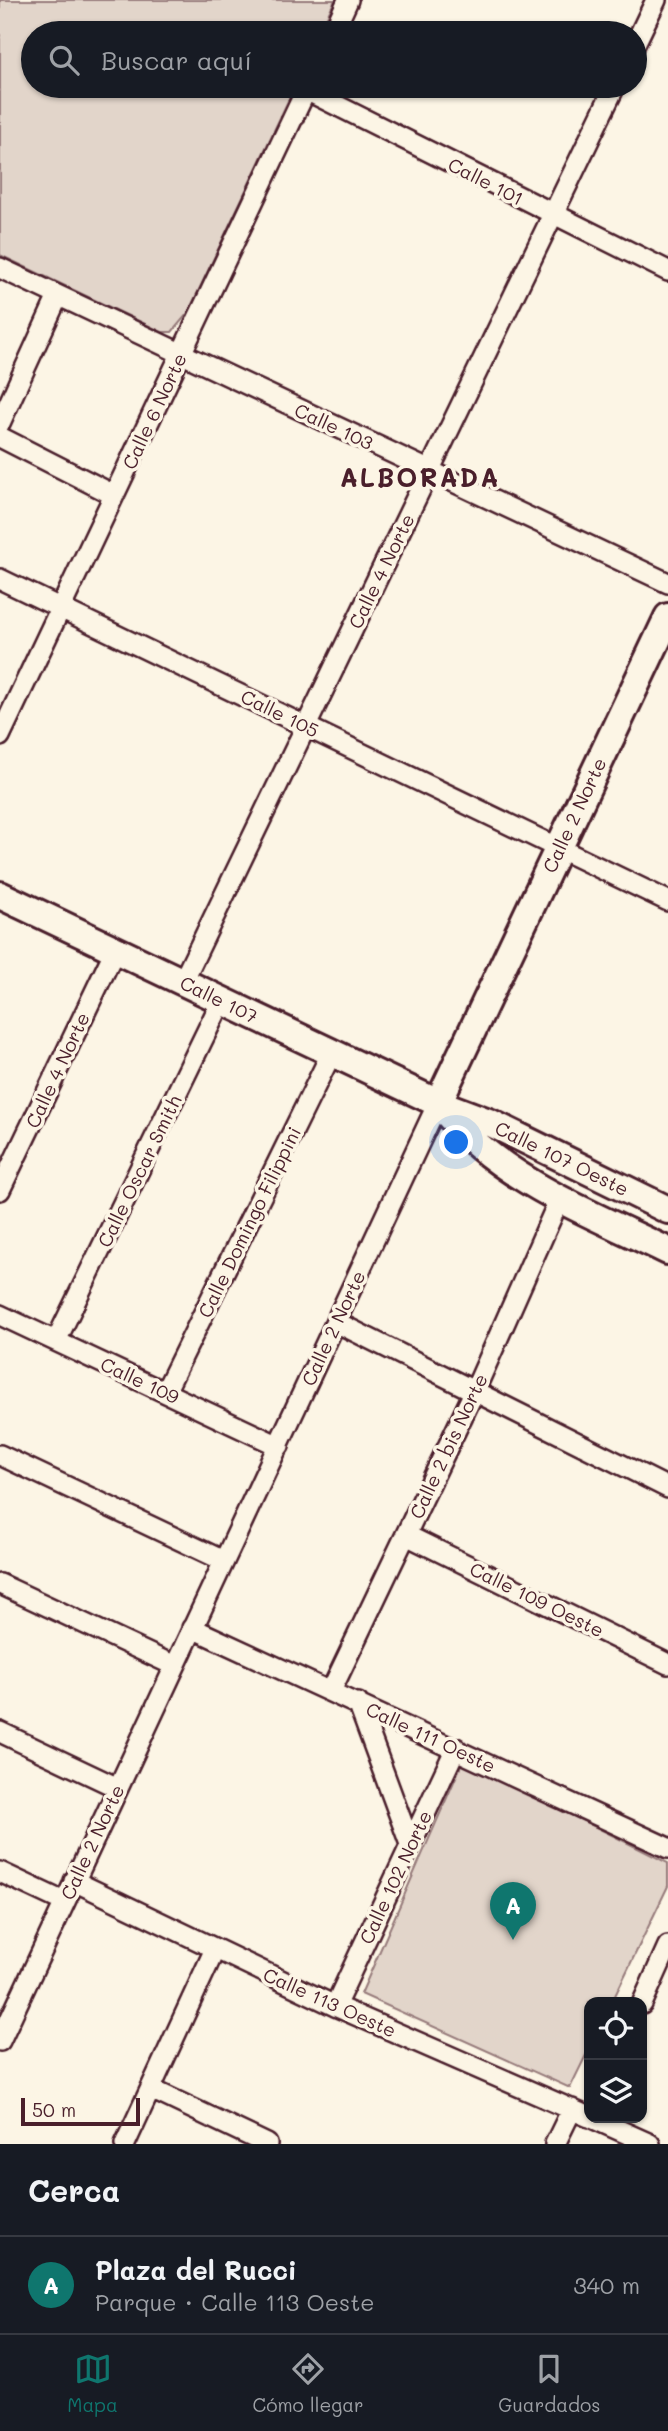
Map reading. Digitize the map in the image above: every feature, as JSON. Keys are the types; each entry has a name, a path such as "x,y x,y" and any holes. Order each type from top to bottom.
{"street":[{"path":"338,21 348,0"},
{"path":"646,21 656,0"},
{"name":"Calle 6 Norte","path":"3,724 61,608 302,98"},
{"name":"Calle 101","path":"326,98 552,215 668,271"},
{"name":"Calle 4 Norte","path":"183,981 609,98"},
{"name":"Calle 103","path":"0,268 668,583"},
{"path":"3,411 58,296"},
{"path":"0,437 114,495"},
{"name":"Calle 105","path":"0,579 668,901"},
{"name":"Calle 2 Norte","path":"0,2041 7,2009 74,1881 668,617"},
{"name":"Calle 107","path":"0,895 438,1103"},
{"name":"Calle 4 Norte","path":"0,1190 115,950"},
{"name":"Calle Oscar Smith","path":"56,1341 222,1000"},
{"name":"Calle Domingo Filippini","path":"165,1392 332,1052"},
{"name":"Calle 107 Oeste","path":"438,1103 481,1148 560,1199 668,1251"},
{"name":"Calle 107 Oeste","path":"438,1103 491,1123 668,1210"},
{"name":"Calle 2 bis Norte","path":"331,1691 475,1390 560,1199"},
{"name":"Calle 109","path":"0,1315 279,1446"},
{"path":"336,1322 668,1488"},
{"path":"0,1455 224,1560"},
{"name":"Calle 109 Oeste","path":"407,1535 668,1664"},
{"path":"0,1584 175,1666"},
{"name":"Calle 111 Oeste","path":"192,1628 668,1848"},
{"path":"358,1703 410,1844"},
{"path":"0,1732 118,1788"},
{"name":"Calle 102 Norte","path":"335,2006 456,1748"},
{"path":"0,1872 64,1902"},
{"name":"Calle 113 Oeste","path":"74,1881 335,2006 584,2114"},
{"path":"645,1997 668,1946"},
{"path":"125,2144 215,1949"},
{"path":"151,2089 267,2144"},
{"path":"555,2144 584,2114"},
{"name":"Calle 113 Oeste","path":"604,2123 650,2144"}],"shaded area":[{"path":"0,0 335,0 325,21 21,21 21,98 289,98 188,313 172,332 162,332 0,255"},
{"path":"463,1761 668,1863 668,1886 614,1997 584,1997 584,2059 570,2088 361,1994"}],"waterway":[{"path":"592,1201 668,1236"}],"place":[{"name":"Plaza del Rucci","path":"513,1940"}],"district":[{"name":"ALBORADA","path":"420,477"}]}
